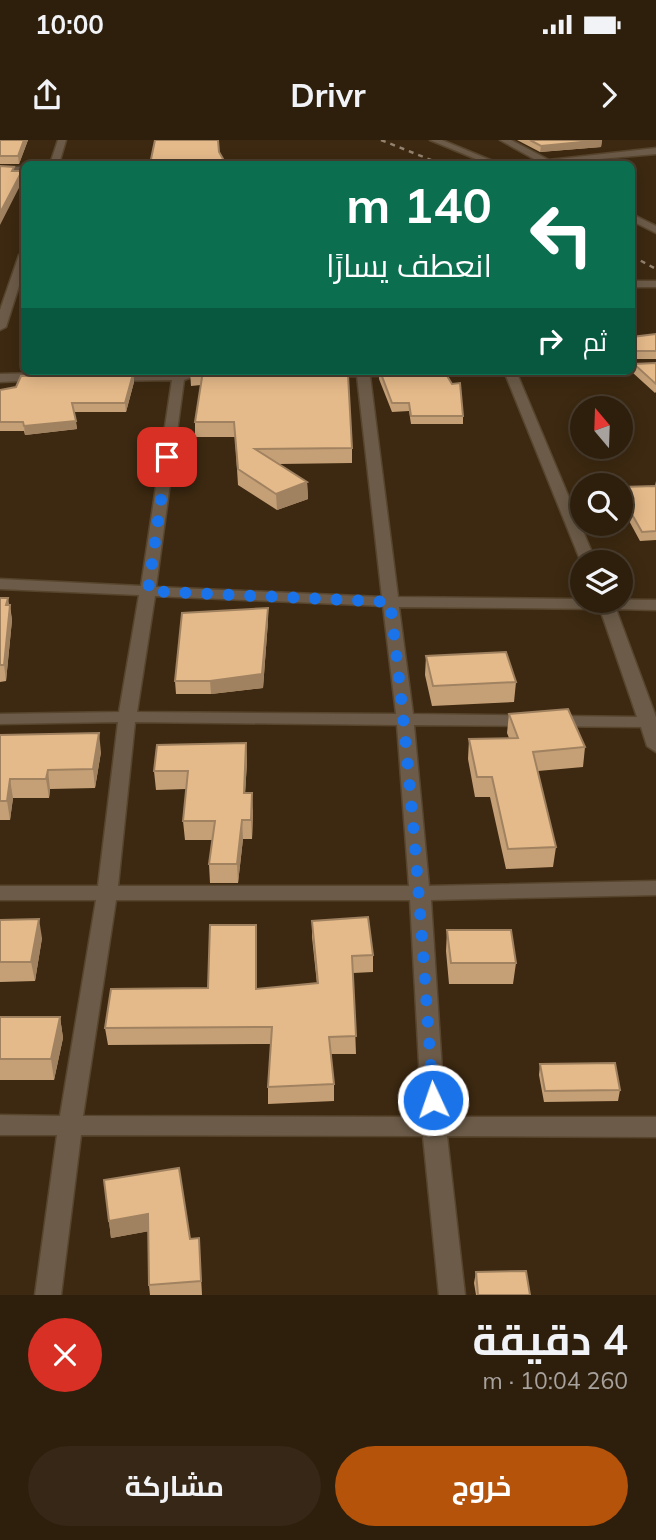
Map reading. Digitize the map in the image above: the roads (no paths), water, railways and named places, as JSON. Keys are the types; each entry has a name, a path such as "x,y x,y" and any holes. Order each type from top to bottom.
{"street":[{"path":"55,161 62,140"},
{"path":"434,140 487,161"},
{"path":"503,140 542,161"},
{"path":"571,161 656,150"},
{"path":"0,170 21,170"},
{"path":"635,219 656,230"},
{"path":"0,283 20,283 0,327"},
{"path":"635,284 656,284"},
{"path":"96,377 151,375"},
{"path":"48,1295 70,1125 107,892 127,717 148,591 178,375"},
{"path":"191,375 204,376"},
{"path":"362,375 405,720 420,893 434,1126 452,1295"},
{"path":"512,375 584,550"},
{"path":"0,378 55,377"},
{"path":"0,584 390,602 570,603"},
{"path":"633,604 656,605"},
{"path":"610,613 652,722 656,746"},
{"path":"0,719 127,717 652,722"},
{"path":"0,893 420,893 656,888"},
{"path":"0,1125 656,1126"}],"railway":[{"path":"381,140 434,161"},
{"path":"635,258 656,269"}]}
